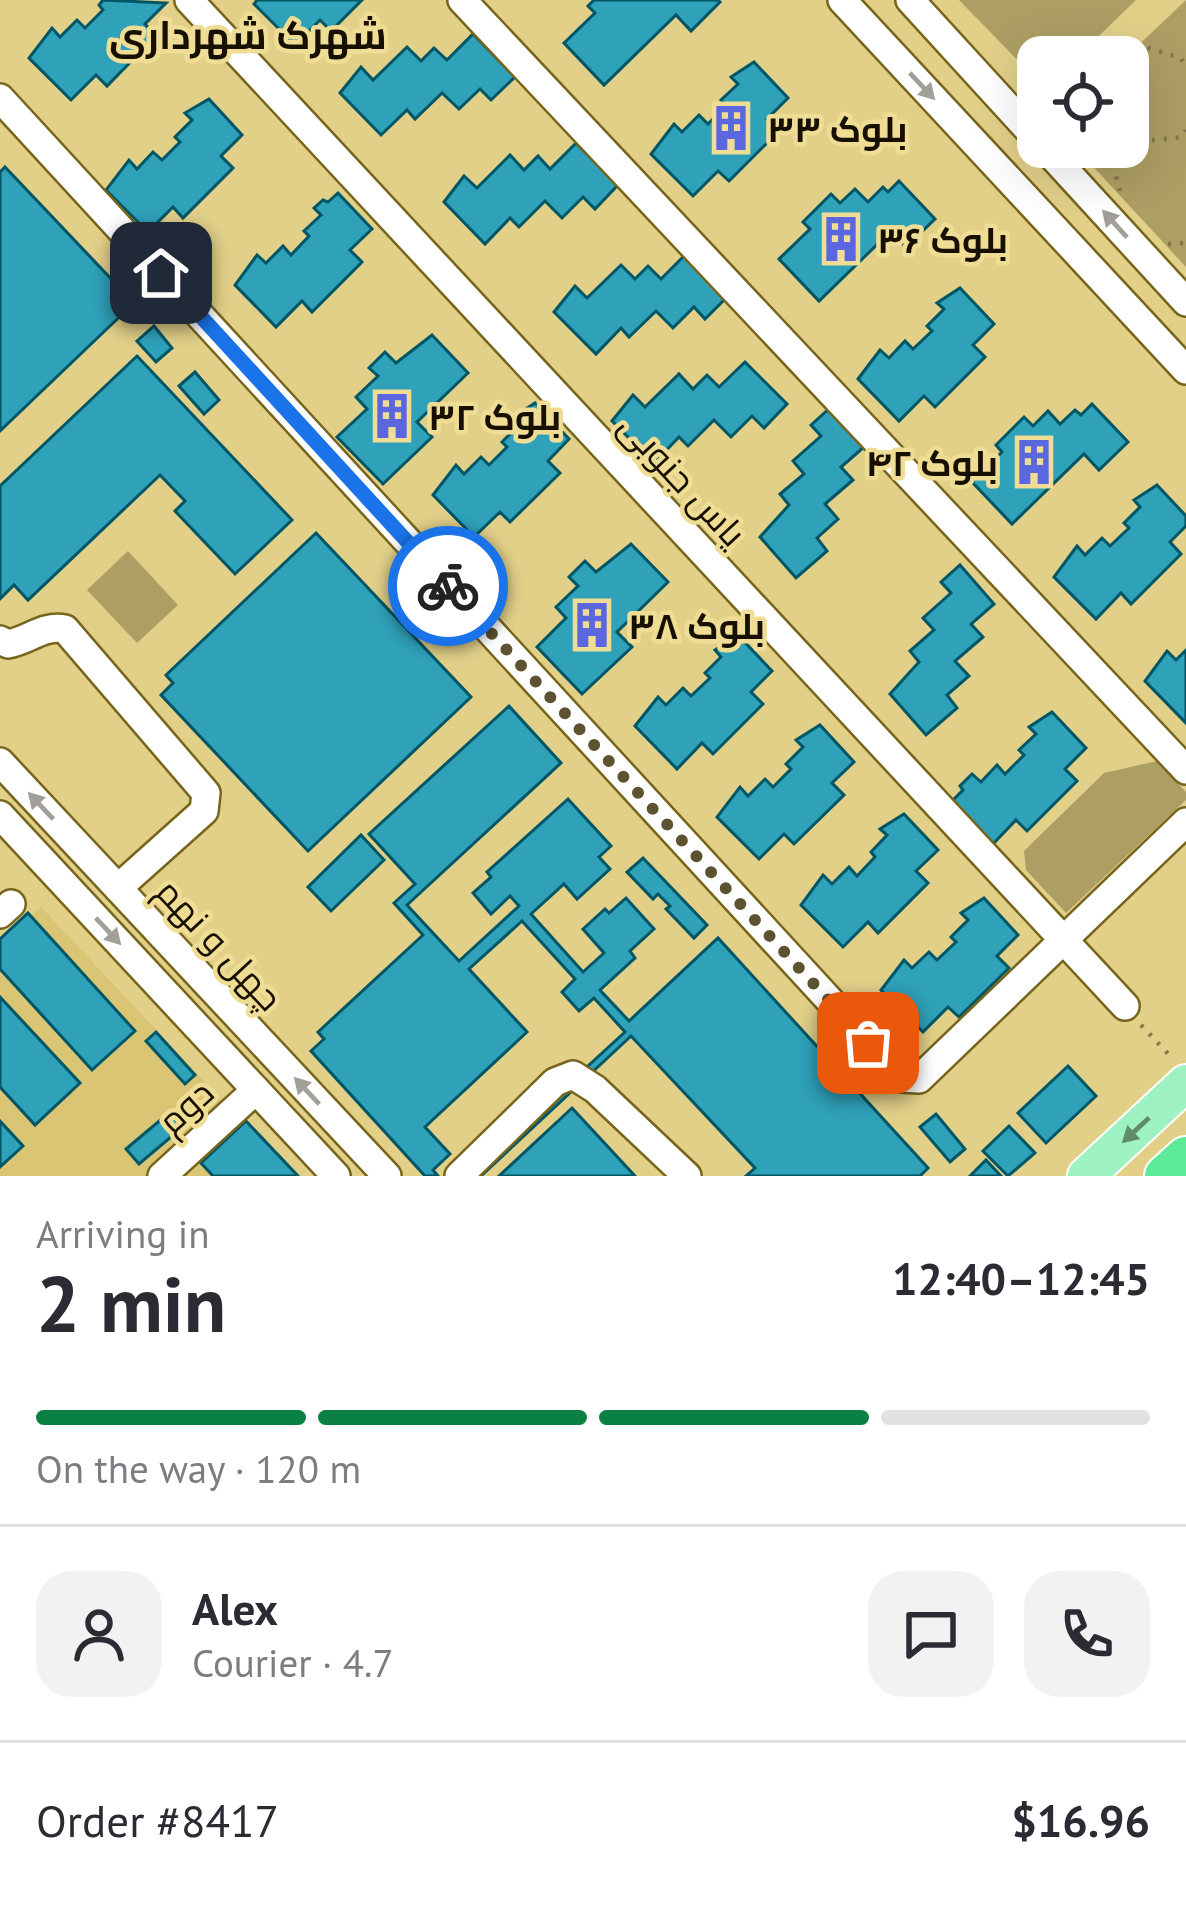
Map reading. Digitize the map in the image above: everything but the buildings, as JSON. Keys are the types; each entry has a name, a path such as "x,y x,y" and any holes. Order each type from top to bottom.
{"highway":[{"path":"1166,1176 1186,1157"}],"main road":[{"path":"1086,1176 1186,1083"}],"street":[{"name":"یاس جنوبی","path":"189,0 1125,1006"},
{"path":"462,0 1186,770"},
{"path":"842,0 1186,370"},
{"path":"910,0 1017,117"},
{"path":"0,98 901,1078 919,1079 1186,822"},
{"path":"1063,168 1186,302"},
{"path":"1125,304 1159,272"},
{"path":"0,640 22,642 50,627 65,629 206,793 204,811 118,889"},
{"name":"چهل و نهم","path":"0,762 387,1176"},
{"name":"چهل و نهم","path":"0,815 336,1176"},
{"path":"459,1176 566,1075 596,1089 687,1176"},
{"name":"دوم","path":"162,1176 256,1090"}],"path":[{"path":"1149,48 1181,58 1186,69"},
{"path":"1149,141 1182,137 1186,130"},
{"path":"1125,1006 1186,1074"}],"shaded area":[{"path":"959,0 1136,0 1099,36 1017,36 1017,59"},
{"path":"1186,0 1186,267 1094,168 1149,168 1148,36"},
{"path":"128,551 178,605 137,643 87,590"},
{"path":"1157,761 1186,792 1186,800 1066,913 1026,870 1024,851 1104,773"},
{"path":"41,907 293,1176 0,1176 0,945"}],"way so far":[{"path":"448,586 868,1043"}],"place":[{"name":"بلوک ۳۳","path":"731,128"},
{"name":"بلوک ۳۶","path":"841,239"},
{"name":"بلوک ۳۲","path":"392,416"},
{"name":"بلوک ۴۲","path":"1034,462"},
{"name":"بلوک ۳۸","path":"592,625"}],"district":[{"name":"شهرک شهرداری","path":"248,34"}],"route":[{"path":"161,273 448,586"}]}
